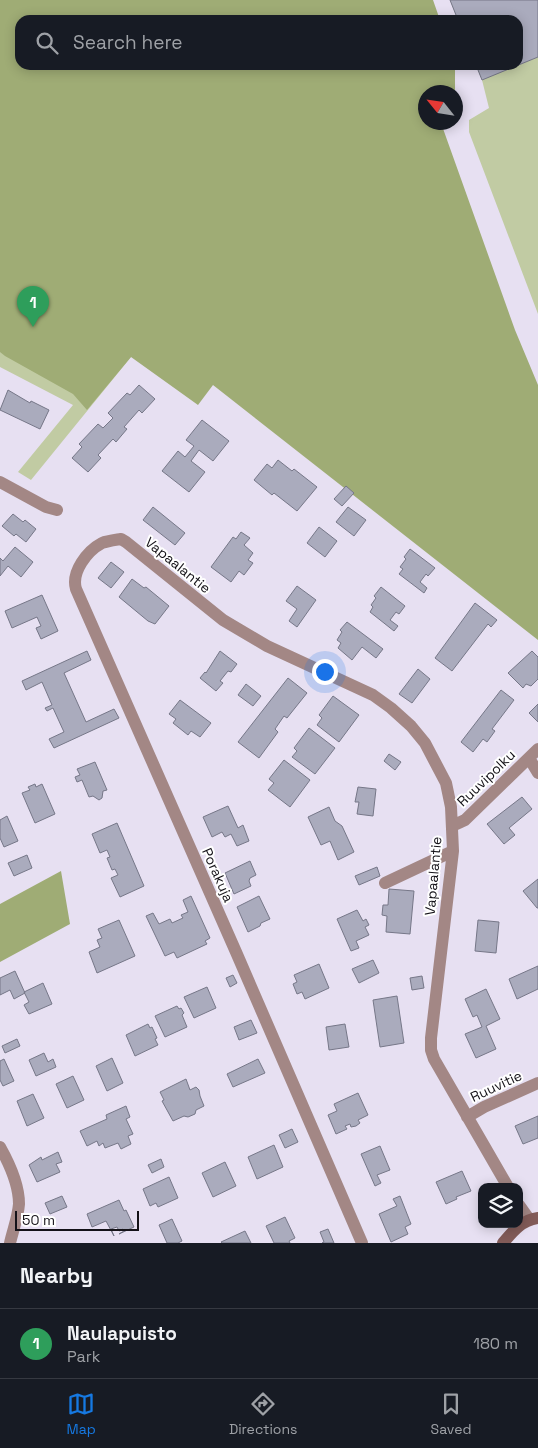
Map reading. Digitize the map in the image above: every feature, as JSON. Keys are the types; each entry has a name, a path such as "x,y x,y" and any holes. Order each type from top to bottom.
{"street":[{"path":"0,482 46,508 57,510"},
{"name":"Vapaalantie","path":"121,539 223,620 267,646 373,695 412,726 426,743 446,783 451,807 453,851 430,1038 431,1050 434,1059 506,1183"},
{"name":"Porakuja","path":"121,539 102,543 88,555 80,565 76,576 76,589 362,1243"},
{"path":"533,753 538,773"},
{"name":"Ruuvipolku","path":"452,826 465,820 533,753"},
{"path":"385,883 453,851"},
{"name":"Ruuvitie","path":"467,1117 484,1107 538,1083"},
{"path":"0,1147 13,1175 19,1202 10,1243"},
{"path":"503,1243 514,1230 533,1219 523,1209"}],"green space":[{"path":"0,0 433,0 438,15 15,15 15,70 455,70 455,85 418,85 418,130 444,130 515,330 538,385 538,640 213,385 198,405 131,357 87,410 73,394 0,352"},
{"path":"450,0 538,0 538,314 469,132 469,120 489,108 478,70 523,70 523,15 456,15"},
{"path":"0,297 131,357 31,480 18,472 73,405 0,367"},
{"path":"61,871 70,924 0,962 0,904"}],"building":[{"path":"450,0 538,0 538,57 523,63 523,15 456,15"},
{"path":"478,70 506,70 482,80"},
{"path":"139,385 155,399 142,413 139,410 124,427 127,429 116,442 113,439 98,455 101,458 88,472 72,458 82,447 79,444 98,424 103,428 113,418 108,413 127,393 130,395"},
{"path":"8,390 30,403 31,401 49,410 40,429 0,410"},
{"path":"202,420 229,441 213,461 199,450 191,461 205,472 189,492 162,471 178,451 185,457 194,446 186,440"},
{"path":"278,460 292,471 294,469 317,487 297,511 274,493 272,495 254,480 267,464 272,468"},
{"path":"346,486 354,493 342,506 334,499"},
{"path":"153,507 185,533 175,545 143,520"},
{"path":"348,507 366,520 354,536 336,522"},
{"path":"13,514 23,522 25,520 36,529 26,542 16,534 14,536 2,526"},
{"path":"319,527 337,541 325,557 307,543"},
{"path":"241,532 250,538 244,545 253,553 248,560 253,563 244,575 239,571 231,582 211,567 233,537 236,539"},
{"path":"15,547 33,562 21,577 8,566 0,576 0,558 3,561"},
{"path":"410,549 435,568 428,576 426,574 420,582 427,588 424,593 399,574 403,569 400,567 406,559 404,557"},
{"path":"111,562 124,572 111,588 98,578"},
{"path":"132,579 144,588 146,587 169,606 155,624 148,621 119,597"},
{"path":"297,586 316,600 297,627 289,621 297,609 286,601"},
{"path":"381,587 405,606 399,614 396,612 390,620 398,626 394,631 370,612 373,607 371,605 376,598 374,596"},
{"path":"42,595 58,631 41,639 36,628 41,626 37,617 12,628 5,611"},
{"path":"475,603 497,620 491,627 488,624 452,671 435,658"},
{"path":"347,622 383,649 376,658 362,647 352,660 338,648 341,643 337,640 342,632 340,630"},
{"path":"87,651 91,660 64,673 86,722 114,709 119,718 54,748 49,739 64,732 53,708 47,711 45,708 52,705 42,682 26,690 22,681"},
{"path":"220,651 237,664 220,681 223,683 216,691 200,678 206,673"},
{"path":"532,651 538,657 538,679 531,686 526,684 523,688 508,673"},
{"path":"418,669 430,679 412,703 399,694"},
{"path":"288,678 307,693 287,718 284,716 275,729 278,732 259,758 238,742"},
{"path":"246,684 261,696 253,706 238,695"},
{"path":"501,690 514,700 492,729 495,731 487,742 483,739 473,752 461,742"},
{"path":"333,696 359,715 339,742 317,725 322,718 319,715"},
{"path":"180,700 211,723 200,737 191,731 188,735 173,723 176,719 169,714"},
{"path":"538,704 538,722 529,713"},
{"path":"309,728 335,748 315,774 292,757 297,751 294,748"},
{"path":"389,754 401,762 395,770 384,761"},
{"path":"284,760 310,780 290,807 268,790 274,783 269,779"},
{"path":"95,762 107,790 103,791 102,798 99,800 93,796 89,797 82,780 77,782 75,777 80,775 77,769"},
{"path":"35,784 36,787 42,784 55,814 35,823 22,793 30,790 28,787"},
{"path":"358,787 376,789 373,816 357,814 359,802 355,802"},
{"path":"522,797 532,809 509,828 515,835 504,844 487,824"},
{"path":"228,806 238,828 243,825 249,841 237,846 231,834 225,837 222,832 212,837 203,817"},
{"path":"329,807 335,821 342,826 354,852 338,860 330,841 321,845 308,817"},
{"path":"7,816 18,841 4,847 0,838 0,820"},
{"path":"117,823 144,886 120,897 111,878 118,875 115,869 112,870 107,858 110,857 107,850 100,853 92,834"},
{"path":"27,855 32,868 14,876 8,863"},
{"path":"250,861 256,875 250,878 251,886 234,894 225,873"},
{"path":"377,867 380,876 359,885 355,876"},
{"path":"538,879 538,908 537,908 523,891"},
{"path":"389,889 414,891 410,934 386,932 387,916 382,915 383,905 388,905"},
{"path":"191,896 210,938 205,941 207,944 177,958 174,952 165,956 146,916 153,913 159,924 170,919 172,923 183,918 181,915 188,912 183,900"},
{"path":"259,896 270,919 248,932 237,907"},
{"path":"357,910 363,921 366,919 369,925 365,927 369,935 356,941 359,948 351,951 337,919"},
{"path":"119,920 135,956 97,973 89,952 100,947 97,940 102,938 98,929"},
{"path":"478,920 499,922 496,953 475,951"},
{"path":"373,960 379,973 359,983 352,969"},
{"path":"319,964 329,988 305,999 302,992 297,994 293,984 297,982 294,975"},
{"path":"538,966 538,989 517,999 509,979"},
{"path":"15,971 25,993 14,999 10,990 0,995 0,978"},
{"path":"233,975 237,983 230,987 226,978"},
{"path":"422,976 424,988 412,990 410,978"},
{"path":"43,983 52,1004 29,1014 24,1005 29,1002 24,992"},
{"path":"207,987 216,1008 194,1018 184,997"},
{"path":"486,989 500,1019 486,1026 496,1049 476,1058 465,1034 482,1027 477,1015 473,1017 465,999"},
{"path":"397,996 404,1043 380,1047 373,1000"},
{"path":"177,1006 184,1013 182,1015 187,1027 165,1037 155,1016"},
{"path":"251,1020 257,1033 239,1040 234,1027"},
{"path":"148,1024 150,1028 152,1027 158,1045 135,1056 126,1035"},
{"path":"345,1024 349,1047 329,1050 326,1027"},
{"path":"17,1039 20,1046 5,1053 2,1046"},
{"path":"44,1053 48,1062 53,1059 56,1067 36,1076 29,1060"},
{"path":"112,1058 123,1083 107,1091 96,1066"},
{"path":"4,1059 14,1081 3,1086 0,1080 0,1061"},
{"path":"258,1059 265,1073 233,1087 227,1074"},
{"path":"73,1076 84,1100 67,1108 56,1084"},
{"path":"186,1079 190,1090 196,1087 199,1090 204,1106 196,1110 195,1114 173,1121 162,1101 164,1100 160,1092"},
{"path":"358,1093 368,1115 358,1120 360,1123 356,1126 351,1127 350,1124 345,1126 347,1129 336,1134 328,1115 337,1111 334,1104"},
{"path":"33,1094 44,1118 27,1126 17,1101"},
{"path":"126,1106 130,1117 126,1119 133,1134 128,1136 131,1144 121,1149 118,1143 105,1148 103,1143 99,1146 97,1141 87,1146 80,1131 107,1119 106,1115"},
{"path":"538,1116 538,1138 523,1144 515,1126"},
{"path":"292,1129 298,1142 285,1148 279,1135"},
{"path":"274,1145 283,1167 257,1179 248,1157"},
{"path":"380,1146 390,1170 377,1175 381,1183 375,1186 361,1154"},
{"path":"58,1152 62,1162 56,1164 60,1172 37,1182 29,1165 41,1157 42,1160"},
{"path":"161,1159 164,1167 152,1173 148,1165"},
{"path":"225,1162 236,1186 213,1197 202,1173"},
{"path":"462,1171 471,1191 456,1197 457,1199 446,1204 436,1182"},
{"path":"169,1177 178,1198 158,1207 156,1203 150,1206 143,1189"},
{"path":"62,1196 67,1207 50,1214 45,1203"},
{"path":"400,1196 411,1224 405,1227 408,1234 391,1242 379,1214 397,1206 393,1199"},
{"path":"119,1200 134,1227 119,1234 124,1231 123,1229 119,1231 117,1227 111,1229 114,1236 106,1221 92,1227 87,1214"},
{"path":"285,1217 295,1238 289,1241 290,1243 274,1243 266,1226"},
{"path":"172,1219 182,1241 178,1243 167,1243 159,1225"},
{"path":"328,1229 334,1243 322,1243 324,1242 320,1232"},
{"path":"245,1231 251,1243 221,1242"}],"place":[{"name":"Naulapuisto","path":"33,327"}]}
